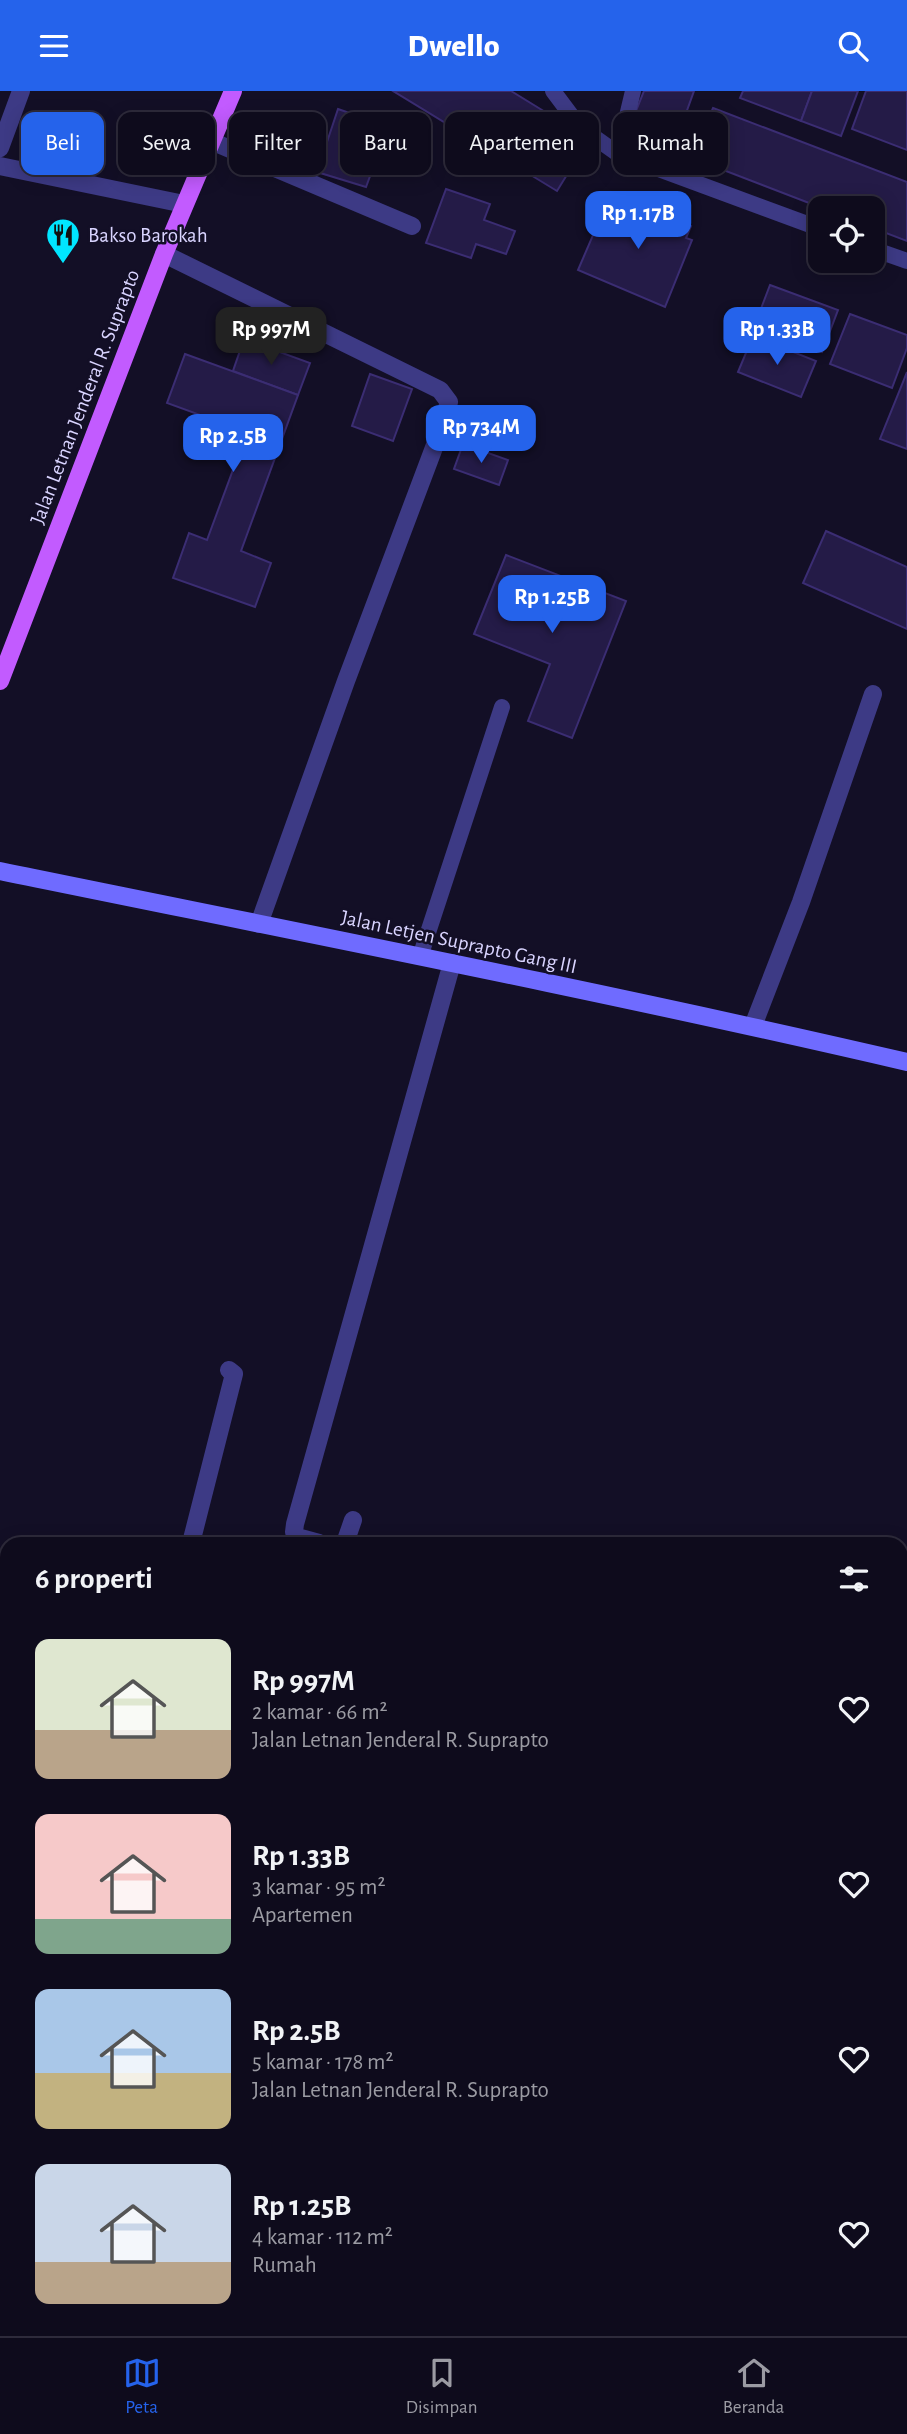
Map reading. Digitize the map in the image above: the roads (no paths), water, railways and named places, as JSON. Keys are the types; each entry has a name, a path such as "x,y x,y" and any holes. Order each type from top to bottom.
{"main road":[{"name":"Jalan Letnan Jenderal R. Suprapto","path":"215,132 233,91"},
{"name":"Jalan Letnan Jenderal R. Suprapto","path":"0,681 196,175"}],"street":[{"path":"0,148 20,91"},
{"path":"215,143 412,226"},
{"path":"0,166 184,204"},
{"path":"164,254 440,390 449,402 259,924"},
{"path":"753,1026 801,902 873,694"},
{"name":"Jalan Letjen Suprapto Gang III","path":"0,871 753,1026 907,1062"},
{"path":"297,1537 294,1532 295,1524 452,963"},
{"path":"193,1537 234,1374 229,1370"},
{"path":"347,1537 353,1520"}],"lane":[{"path":"553,91 580,127 613,150"},
{"path":"628,112 633,91"},
{"path":"675,175 808,224"},
{"path":"885,253 907,261"},
{"path":"421,957 502,707"}],"place":[{"name":"Bakso Barokah","path":"63,265"}]}
